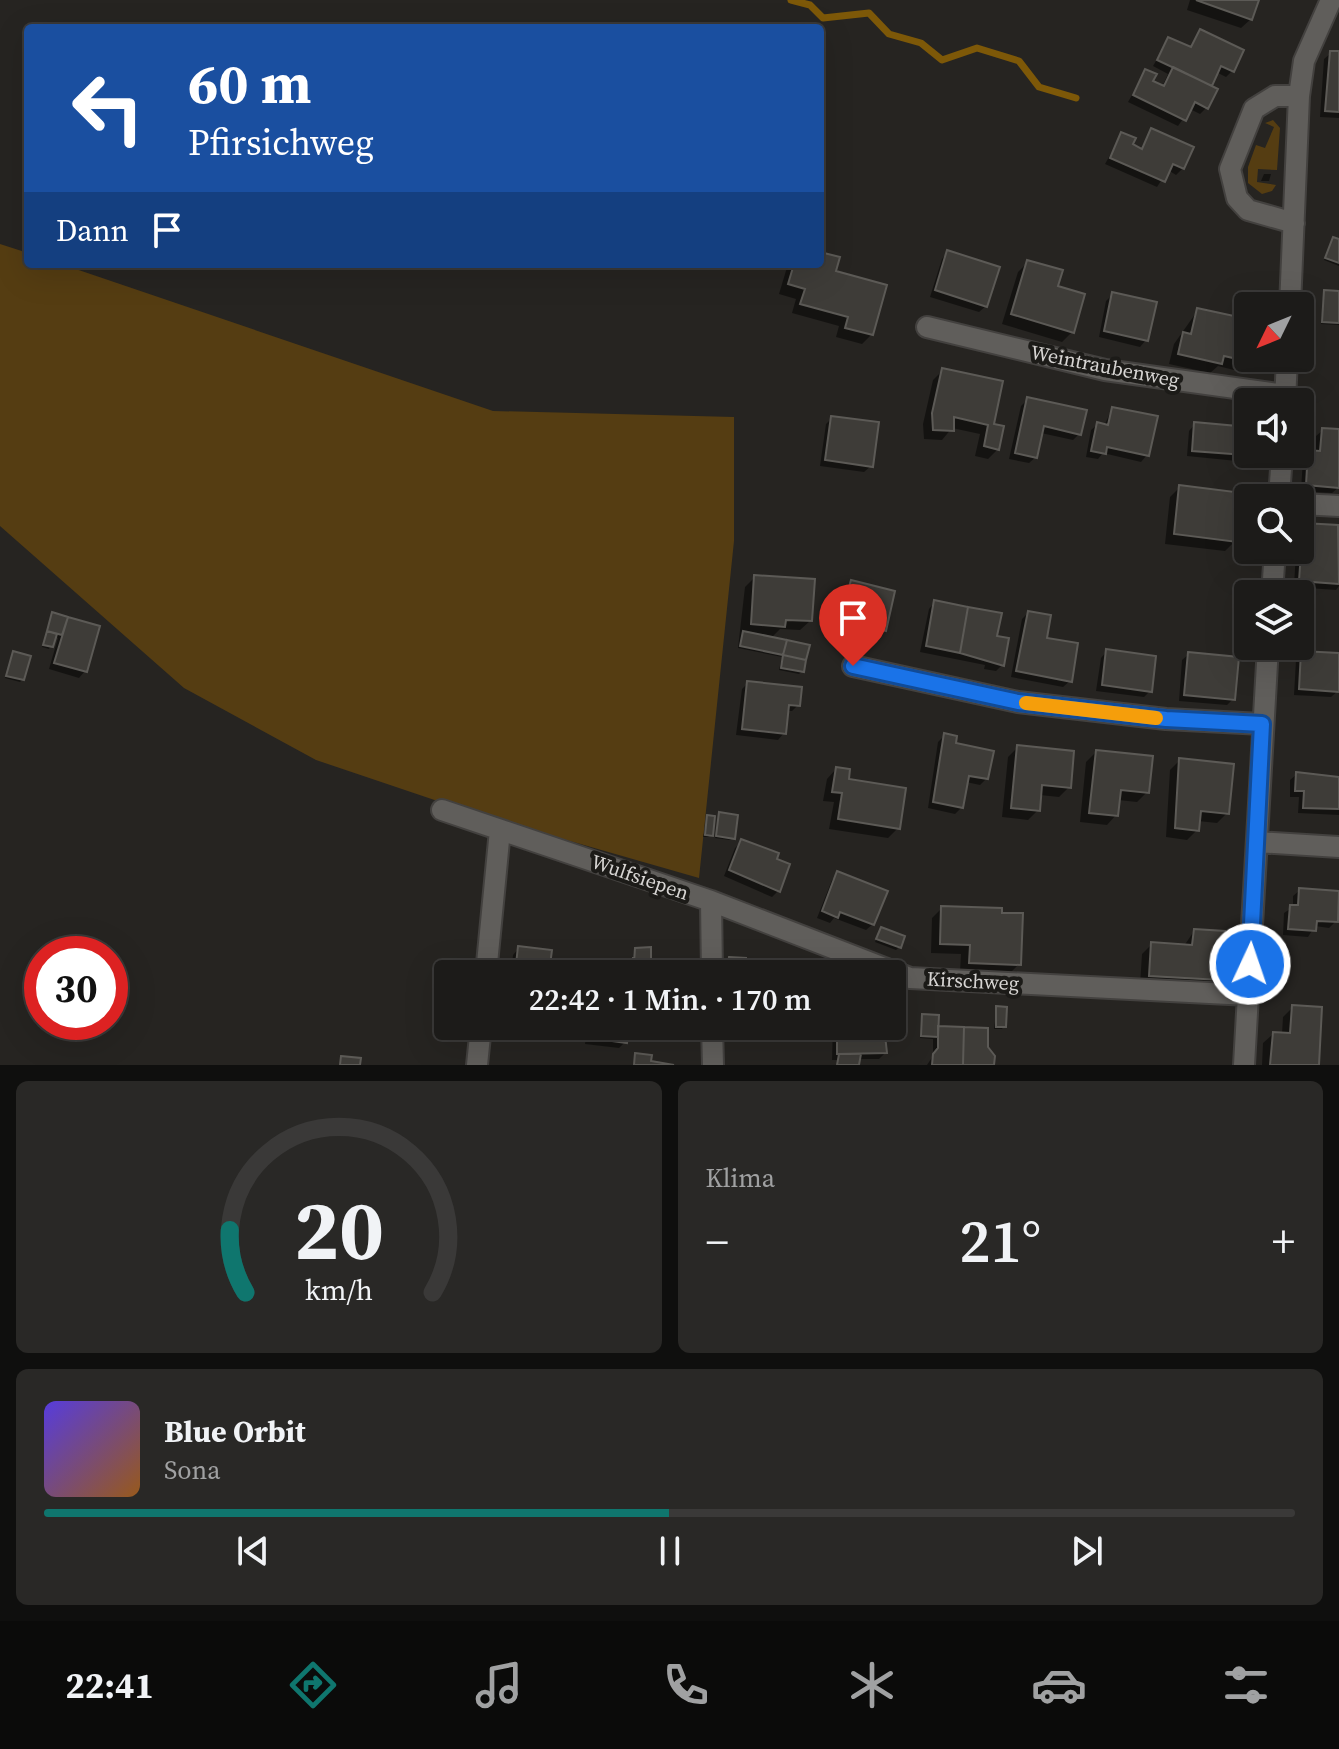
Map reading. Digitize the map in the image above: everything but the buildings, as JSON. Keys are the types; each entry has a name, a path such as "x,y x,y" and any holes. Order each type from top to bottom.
{"street":[{"path":"1291,292 1299,96 1304,61 1331,0"},
{"path":"1294,223 1248,210 1237,198 1230,169 1254,109 1275,96 1299,96"},
{"name":"Weintraubenweg","path":"927,327 1105,370 1234,390"},
{"path":"1314,505 1339,506"},
{"path":"1244,1065 1267,660"},
{"path":"853,666 1018,702 1166,719 1262,724"},
{"name":"Wulfsiepen","path":"442,810 711,901 712,960"},
{"path":"487,960 500,830"},
{"path":"1257,842 1339,847"},
{"name":"Kirschweg","path":"711,901 910,978 1249,995"},
{"path":"477,1065 480,1040"},
{"path":"712,1040 713,1065"}],"shaded area":[{"path":"1273,120 1280,128 1277,170 1258,169 1257,182 1276,185 1272,191 1262,194 1248,183 1248,167 1256,145 1265,148 1274,127 1265,123"},
{"path":"0,244 24,252 24,268 73,268 493,411 734,417 734,541 699,878 476,814 316,760 184,688 0,526"}],"waterway":[{"path":"791,0 810,5 823,18 869,13 889,34 921,43 942,60 977,48 1019,61 1039,87 1076,98"}],"slow traffic":[{"path":"1026,703 1156,718"}],"route":[{"path":"853,666 1018,702 1166,719 1262,724 1250,964"}]}
